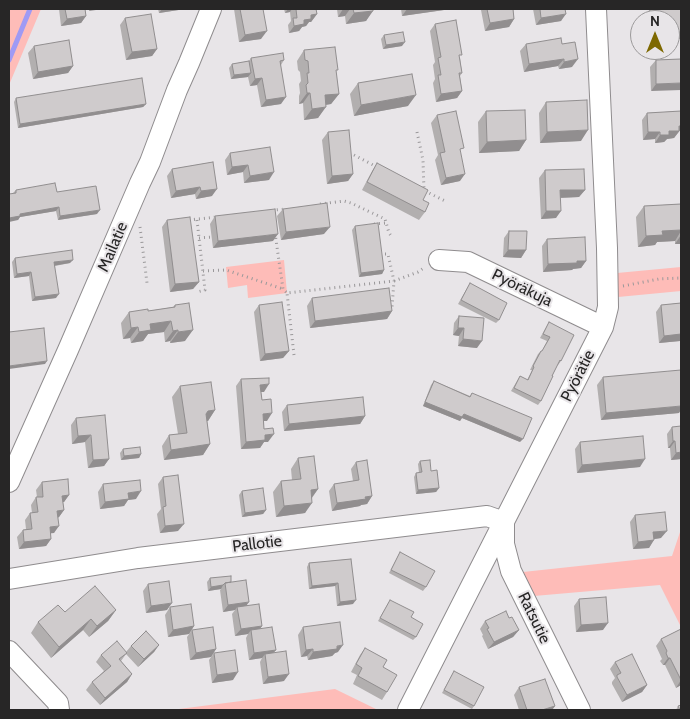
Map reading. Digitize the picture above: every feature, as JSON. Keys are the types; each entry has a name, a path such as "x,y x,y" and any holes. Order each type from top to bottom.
{"street":[{"name":"Mailatie","path":"9,482 150,162 177,90 211,9"},
{"name":"Pyörätie","path":"408,710 603,327 608,307 608,288 596,9"},
{"name":"Pyöräkuja","path":"439,260 468,262 603,327"},
{"name":"Pallotie","path":"9,579 138,558 487,516 504,522"},
{"name":"Ratsutie","path":"504,522 504,544 511,571 580,710"},
{"path":"9,651 58,703 59,710"}],"path":[{"path":"417,132 423,160 424,191"},
{"path":"354,154 380,168"},
{"path":"415,186 447,202"},
{"path":"316,205 344,201 351,202 385,219 392,237"},
{"path":"324,203 325,212"},
{"path":"266,212 290,208"},
{"path":"273,215 275,210"},
{"path":"187,220 220,217"},
{"path":"197,220 205,290 198,292"},
{"path":"369,225 386,223"},
{"path":"274,224 283,289"},
{"path":"140,225 147,283 144,283"},
{"path":"194,243 212,237"},
{"path":"379,254 388,254 394,281 392,307 386,306"},
{"path":"196,256 202,256"},
{"path":"287,293 394,281 418,272 439,260"},
{"path":"198,274 226,270 283,289 287,293 294,355"},
{"path":"608,288 659,279 681,278"}],"shaded area":[{"path":"9,9 41,9 9,85"},
{"path":"284,260 287,293 248,298 247,285 228,288 226,267"},
{"path":"681,267 681,291 618,297 617,273"},
{"path":"681,529 681,627 660,585 534,596 523,572 672,556"},
{"path":"335,689 378,710 171,710"}],"building":[{"path":"65,9 85,9 86,16 67,19"},
{"path":"240,9 263,9 267,31 245,35"},
{"path":"296,9 316,9 317,14 311,15 311,19 304,20 304,24 294,26 293,18 297,18"},
{"path":"353,9 373,9 373,11 354,13"},
{"path":"487,9 513,9 514,19 490,23"},
{"path":"540,9 565,9 566,14 541,18"},
{"path":"681,9 681,32 680,10 650,10"},
{"path":"151,14 157,49 132,52 125,18"},
{"path":"456,20 462,55 459,55 462,73 459,73 462,91 441,94 438,75 441,75 438,58 441,57 435,24"},
{"path":"403,32 405,42 386,45 384,35"},
{"path":"561,38 562,44 575,42 578,59 564,62 564,59 529,64 526,44"},
{"path":"69,40 73,66 38,72 34,46"},
{"path":"335,47 339,94 325,95 326,107 312,109 310,93 307,93 307,73 309,73 308,61 305,60 304,50"},
{"path":"283,53 284,60 280,61 286,97 266,100 262,78 255,79 251,58"},
{"path":"680,59 681,83 656,84 656,60"},
{"path":"249,61 251,73 234,75 232,64"},
{"path":"412,74 416,95 361,105 358,83"},
{"path":"142,78 146,104 20,124 16,98"},
{"path":"587,100 588,130 547,132 546,102"},
{"path":"525,110 526,140 487,142 486,111"},
{"path":"456,111 464,148 460,149 465,174 446,178 440,153 445,152 437,115"},
{"path":"681,111 679,131 669,131 669,135 660,135 660,132 648,132 647,113"},
{"path":"349,130 353,174 332,176 328,132"},
{"path":"270,147 274,172 250,176 248,165 232,167 230,153"},
{"path":"213,162 217,189 201,191 200,187 176,191 172,169"},
{"path":"377,163 428,190 423,200 429,203 425,212 367,182"},
{"path":"584,169 585,190 560,190 561,211 546,211 545,170"},
{"path":"55,183 57,192 96,186 100,210 60,216 59,207 20,214 20,216 9,218 9,194 16,193 16,190"},
{"path":"327,203 330,227 286,232 283,209"},
{"path":"681,204 681,230 662,231 663,235 646,236 644,206"},
{"path":"275,209 278,234 218,241 215,216"},
{"path":"190,217 199,282 175,284 167,220"},
{"path":"378,223 384,270 361,273 355,226"},
{"path":"509,231 527,231 526,250 508,250"},
{"path":"585,237 586,261 548,264 547,239"},
{"path":"72,250 73,260 54,262 59,294 35,297 31,272 17,274 15,258"},
{"path":"470,283 507,303 499,320 461,300"},
{"path":"389,288 392,311 315,321 312,298"},
{"path":"282,302 289,351 265,354 259,305"},
{"path":"189,303 193,330 173,331 171,321 150,324 151,330 139,332 138,327 131,328 129,312 175,307 175,305"},
{"path":"681,303 681,334 664,336 661,305"},
{"path":"459,316 484,318 482,341 463,339 464,328 458,328"},
{"path":"549,322 574,335 541,401 514,388 520,376 528,380 533,366 550,337 543,334"},
{"path":"44,328 47,361 9,366 9,332"},
{"path":"681,370 681,406 606,413 603,377"},
{"path":"269,378 269,384 260,385 262,400 271,399 272,413 263,414 264,429 273,428 274,434 265,435 265,440 246,442 241,379"},
{"path":"434,381 470,397 472,393 532,418 523,439 464,414 462,417 425,402"},
{"path":"211,382 215,410 208,411 206,414 210,444 171,450 169,435 187,433 180,386"},
{"path":"363,397 365,416 289,424 287,405"},
{"path":"105,415 109,459 93,460 91,435 78,436 76,418"},
{"path":"681,426 681,452 676,453 672,427"},
{"path":"643,436 645,459 582,465 580,442"},
{"path":"140,447 141,454 124,456 123,449"},
{"path":"314,456 318,489 311,490 312,503 284,506 281,481 301,479 298,458"},
{"path":"367,460 372,496 365,497 366,499 337,503 334,484 359,480 356,462"},
{"path":"430,460 431,471 437,470 439,488 418,490 416,473 422,472 420,461"},
{"path":"178,475 184,524 165,526 163,507 166,506 163,477"},
{"path":"68,479 69,495 62,496 64,510 57,511 59,526 50,527 51,539 24,542 23,530 32,529 30,513 38,512 36,497 43,497 42,482"},
{"path":"140,480 141,491 128,493 129,499 105,502 103,484"},
{"path":"263,488 266,510 245,513 242,491"},
{"path":"665,512 667,531 653,532 654,540 638,542 635,515"},
{"path":"400,552 435,571 426,587 391,570"},
{"path":"351,559 356,600 340,602 338,583 312,586 309,563"},
{"path":"231,576 231,582 211,587 210,578"},
{"path":"246,580 249,602 228,605 225,583"},
{"path":"169,581 172,603 151,606 148,584"},
{"path":"95,586 116,610 97,626 91,619 59,647 38,622 58,605 65,612"},
{"path":"606,597 608,623 581,625 579,599"},
{"path":"390,600 414,612 411,617 423,624 416,637 380,618"},
{"path":"191,604 194,626 173,630 170,607"},
{"path":"259,604 262,626 241,629 237,607"},
{"path":"506,611 509,618 512,617 519,630 494,642 485,621"},
{"path":"340,622 343,645 337,646 337,649 313,652 313,649 306,650 303,627"},
{"path":"213,627 216,649 196,653 192,630"},
{"path":"272,627 276,650 254,653 251,630"},
{"path":"681,629 681,680 670,658 668,658 661,639"},
{"path":"146,631 159,645 144,659 131,646"},
{"path":"117,641 127,653 119,659 132,674 105,698 92,682 111,666 101,655"},
{"path":"365,648 387,660 383,667 397,675 387,692 358,676 362,668 356,664"},
{"path":"235,650 238,672 217,675 214,653"},
{"path":"286,651 289,674 268,677 265,654"},
{"path":"632,654 647,685 627,695 617,677 621,673 615,662"},
{"path":"454,671 484,687 474,706 444,690"},
{"path":"545,679 555,706 542,710 527,710 519,687"}],"waterway":[{"path":"9,60 30,9"}]}
